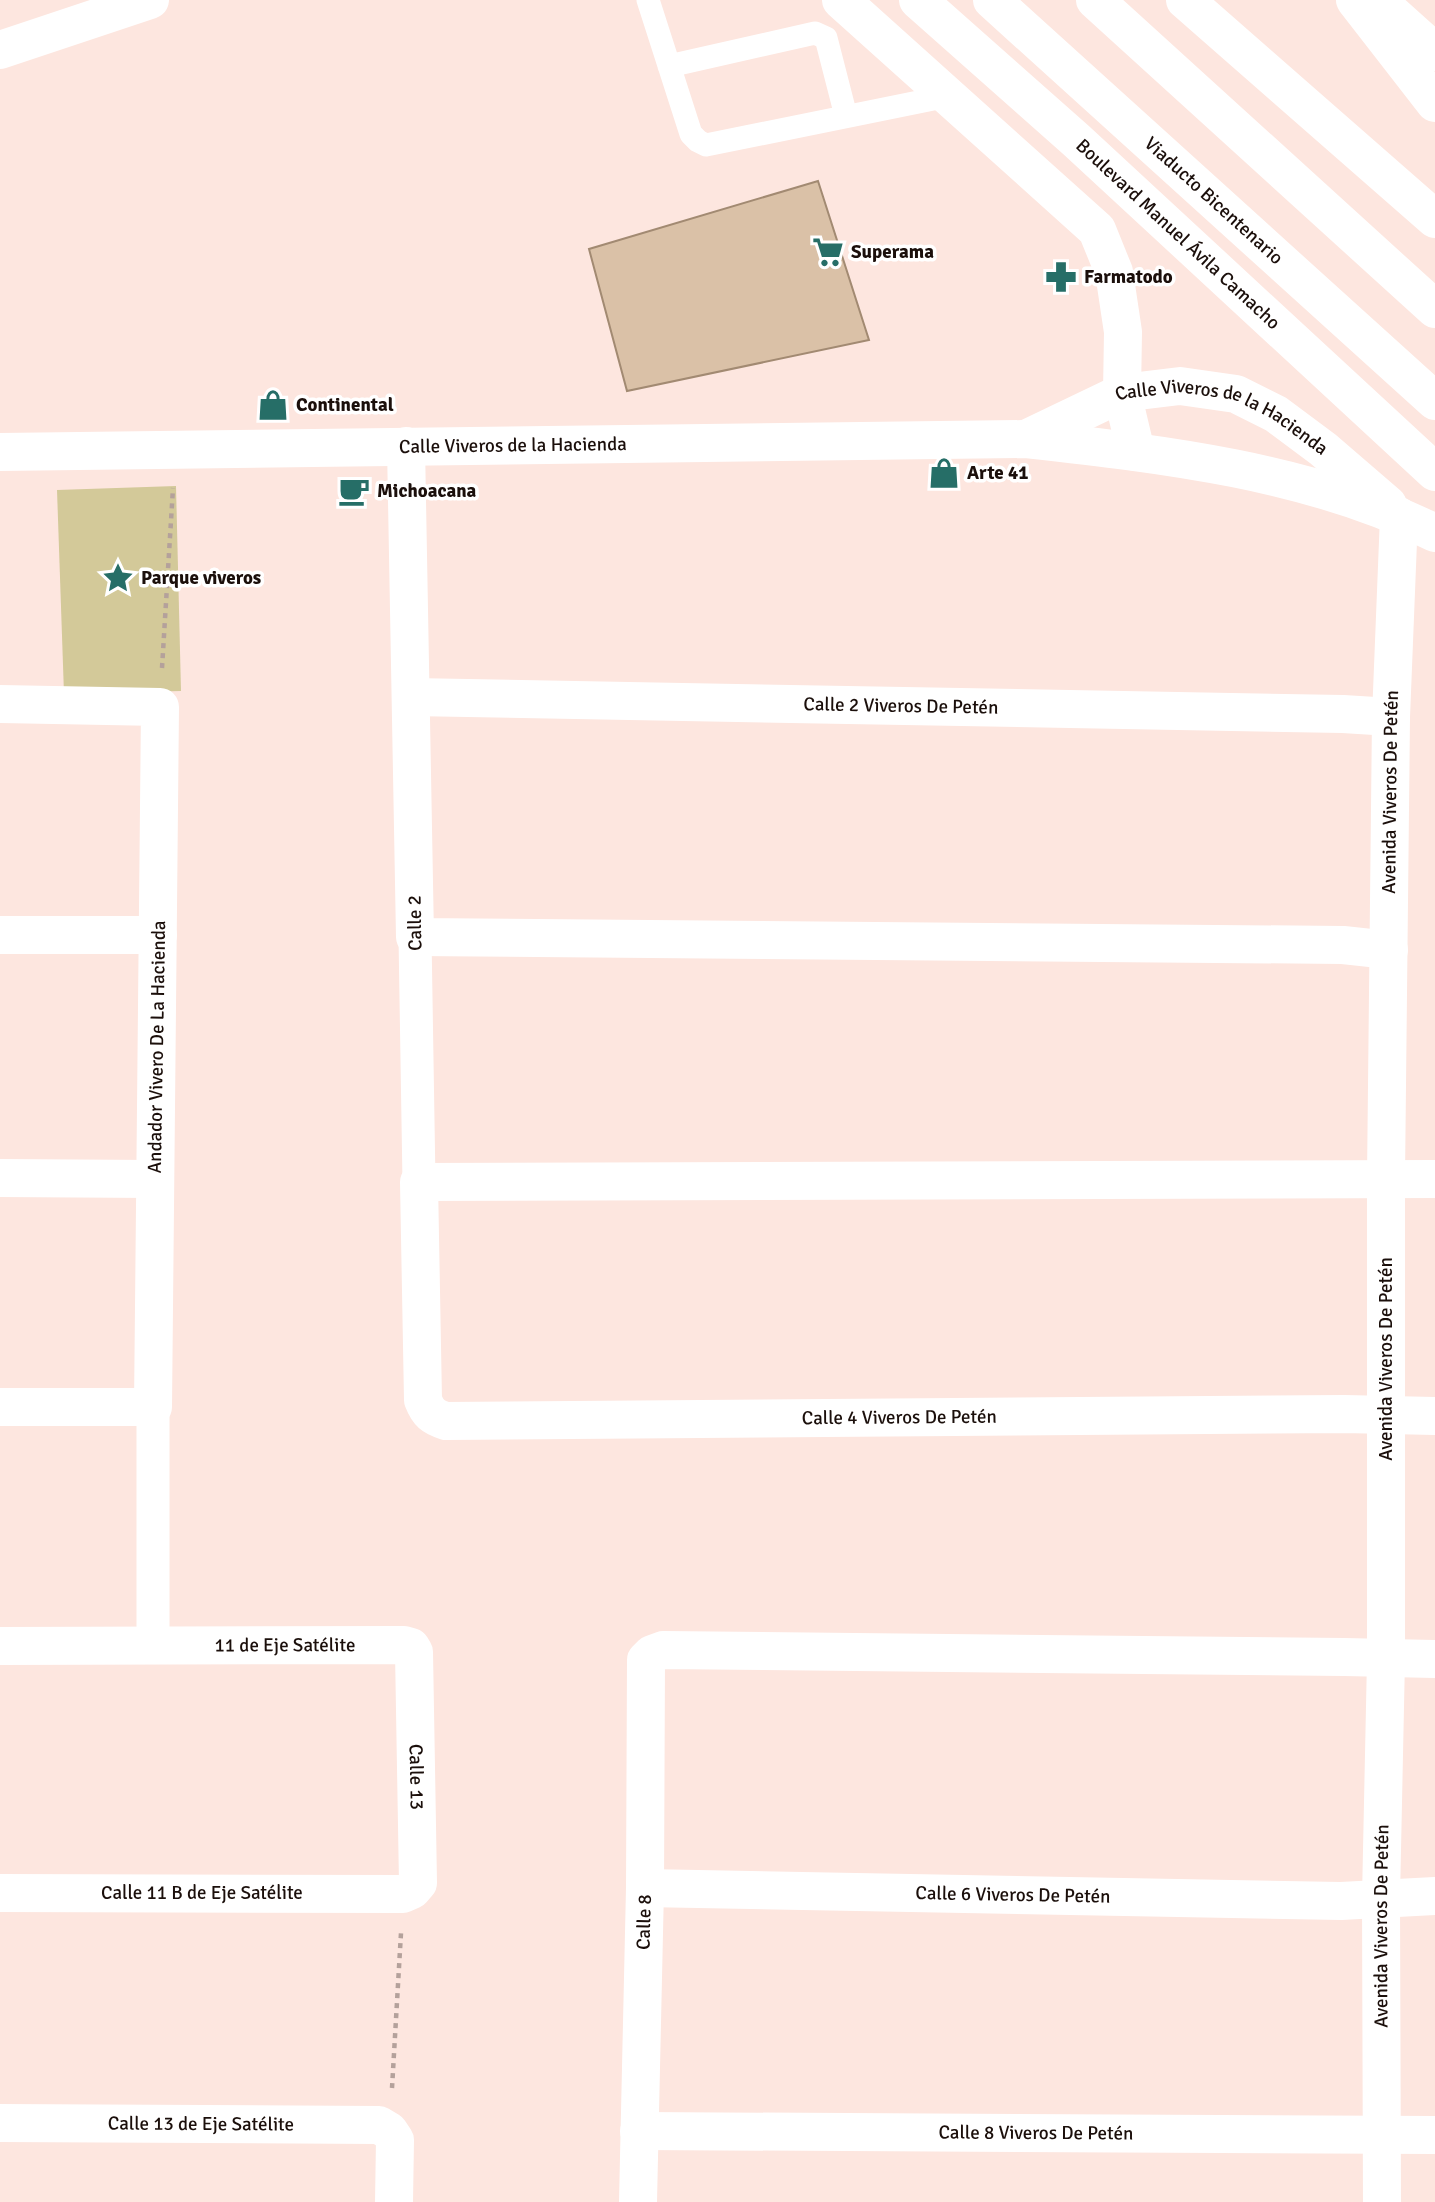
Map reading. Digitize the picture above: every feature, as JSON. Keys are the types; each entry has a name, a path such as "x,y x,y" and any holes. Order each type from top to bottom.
{"main road":[{"path":"0,50 150,0"},
{"path":"841,0 1097,230 1114,272 1123,332 1122,393 1136,452"},
{"name":"Boulevard Manuel Ávila Camacho","path":"918,0 1076,140 1435,472"},
{"name":"Viaducto Bicentenario","path":"992,0 1435,401"},
{"path":"1095,0 1435,309"},
{"path":"1185,0 1435,219"},
{"path":"1355,0 1435,103"},
{"path":"1377,0 1435,52"},
{"name":"Calle Viveros de la Hacienda","path":"1026,439 1122,393 1180,386 1236,394 1276,414 1323,449 1399,516"},
{"name":"Calle Viveros de la Hacienda","path":"0,452 1026,439 1136,452 1306,485 1399,516 1435,533"},
{"name":"Calle 2","path":"405,446 415,937"},
{"name":"Avenida Viveros De Petén","path":"1382,2202 1381,1898 1386,1659 1386,1178 1391,717 1399,516"},
{"name":"Calle 2 Viveros De Petén","path":"411,697 1391,717"},
{"path":"0,704 160,707"},
{"name":"Andador Vivero De La Hacienda","path":"153,1407 160,707"},
{"path":"0,935 158,935"},
{"path":"415,937 1343,945 1390,950"},
{"path":"0,1178 155,1179"},
{"path":"419,1182 1435,1179"},
{"name":"Calle 2","path":"419,1182 424,1400"},
{"name":"Calle 4 Viveros De Petén","path":"424,1400 428,1411 435,1418 446,1422 1435,1416"},
{"path":"0,1407 153,1407"},
{"name":"11 de Eje Satélite","path":"0,1646 404,1645 411,1647 414,1652"},
{"name":"Calle 8","path":"638,2202 645,1888 646,1661 652,1654 663,1650 1386,1659"},
{"name":"Calle 13","path":"403,1894 418,1883 414,1652"},
{"path":"1386,1659 1435,1659"},
{"name":"Calle 6 Viveros De Petén","path":"645,1888 1341,1901 1435,1896"},
{"name":"Calle 11 B de Eje Satélite","path":"0,1893 403,1894"},
{"name":"Calle 13 de Eje Satélite","path":"0,2123 379,2124 392,2135"},
{"name":"Calle 8 Viveros De Petén","path":"639,2131 1435,2135"},
{"path":"392,2135 394,2202"}],"street":[{"name":"Calle 2","path":"415,937 419,1182"},
{"name":"Andador Vivero De La Hacienda","path":"153,1407 153,1646"}],"lane":[{"path":"648,0 691,134 706,145 948,96"},
{"path":"669,66 816,33 825,38 846,116"}],"path":[{"path":"160,707 175,449"},
{"path":"392,2135 403,1894"}],"shaded area":[{"path":"176,486 181,691 64,694 57,490"}],"building":[{"path":"818,181 869,340 627,391 589,249"}],"place":[{"name":"Superama","path":"828,252"},
{"name":"Farmatodo","path":"1061,277"},
{"name":"Continental","path":"273,405"},
{"name":"Arte 41","path":"944,473"},
{"name":"Michoacana","path":"354,491"},
{"name":"Parque viveros","path":"118,578"}]}
